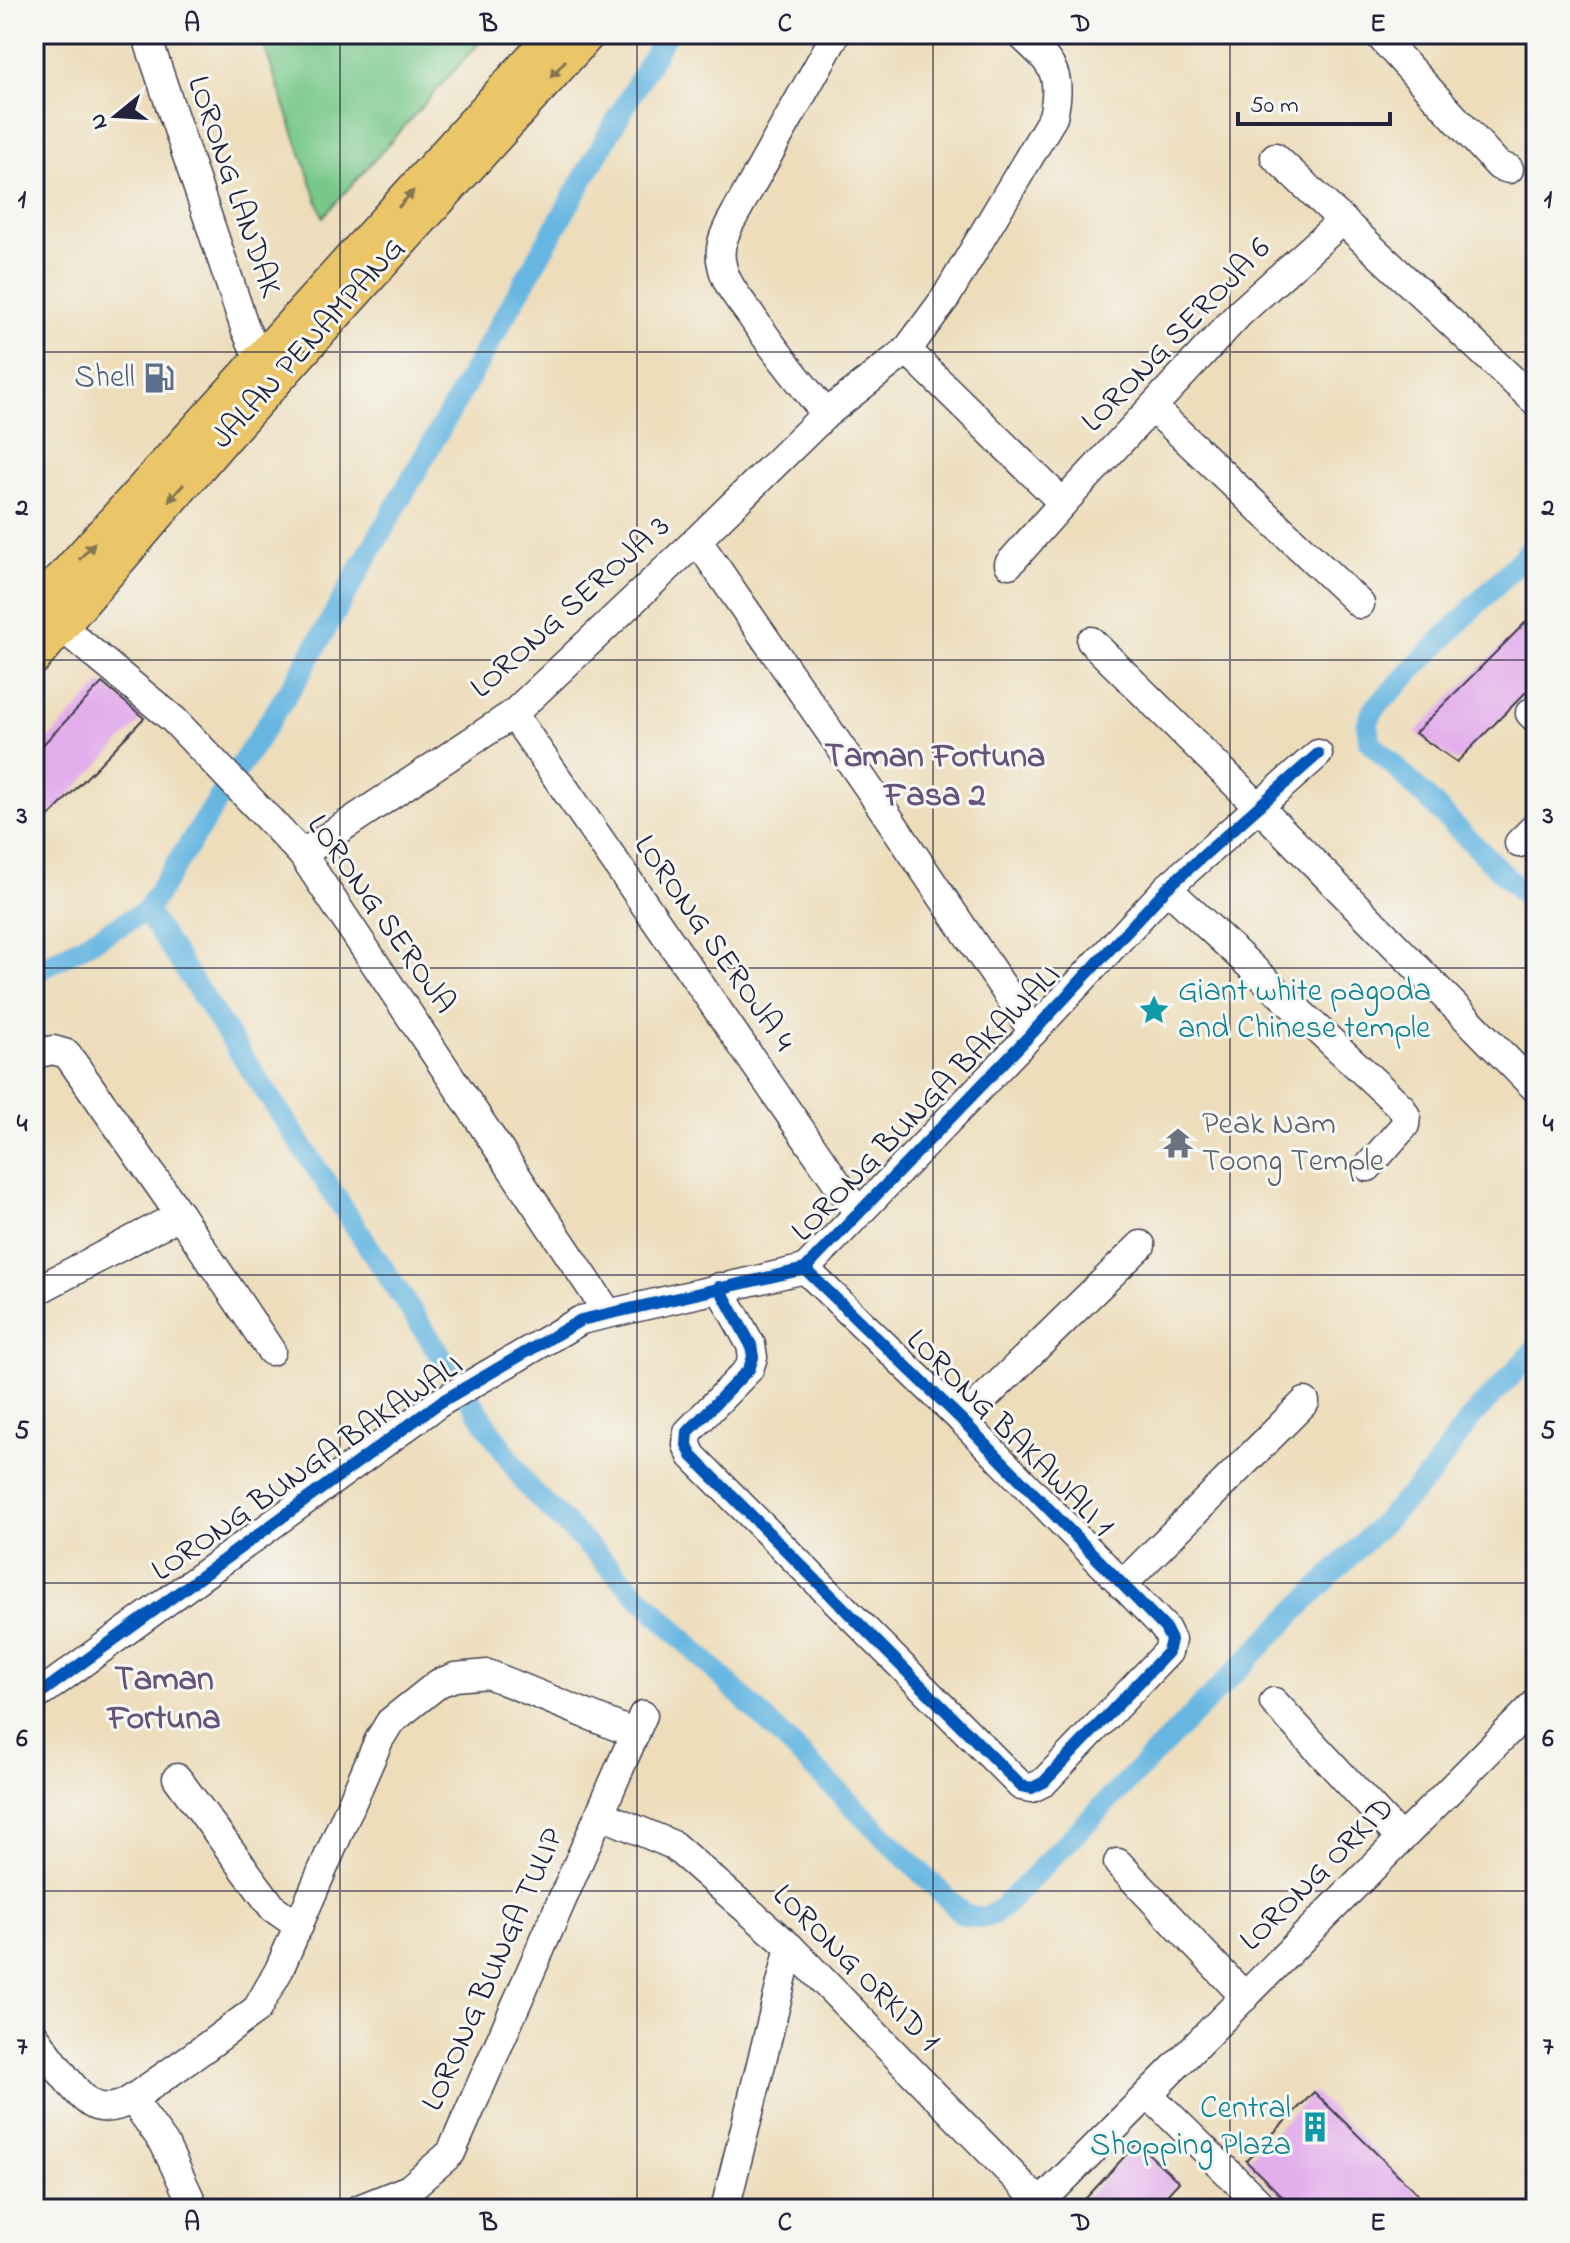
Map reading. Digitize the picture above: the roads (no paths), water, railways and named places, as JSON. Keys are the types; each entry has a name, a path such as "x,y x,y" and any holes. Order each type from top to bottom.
{"main road":[{"path":"518,75 541,34"},
{"name":"JALAN PENAMPANG","path":"34,658 44,615 260,361 554,34"},
{"name":"JALAN PENAMPANG","path":"44,615 227,434 588,34"},
{"path":"227,434 255,384 260,361 299,354"}],"street":[{"name":"LORONG LANDAK","path":"146,34 245,328 260,361"},
{"path":"826,414 782,360 730,285 722,269 720,253 730,223 836,34"},
{"name":"LORONG SEROJA 3","path":"302,854 513,714 826,414 907,350 946,297 1053,117 1058,96 1056,77 1048,60 1020,34"},
{"path":"1378,34 1499,166 1509,169"},
{"path":"1275,157 1536,402"},
{"name":"LORONG SEROJA 6","path":"1009,564 1240,313 1343,220"},
{"path":"907,350 1063,503"},
{"path":"1153,408 1360,604"},
{"path":"697,540 1033,1032"},
{"name":"LORONG SEROJA","path":"44,615 174,720 302,854 608,1313"},
{"path":"1091,641 1536,1089"},
{"name":"LORONG SEROJA 4","path":"513,714 858,1213"},
{"name":"LORONG BUNGA BAKAWALI","path":"34,1698 439,1403 581,1320 805,1269 1167,888 1318,754"},
{"path":"1167,888 1401,1107 1406,1116 1405,1125 1368,1167"},
{"path":"34,1054 53,1050 67,1054 271,1351"},
{"path":"34,1292 180,1215"},
{"path":"962,1420 1141,1245"},
{"name":"LORONG BAKAWALI 1","path":"719,1287 751,1345 753,1357 749,1369 688,1432 687,1445 692,1456 1021,1786 1032,1788 1044,1782 1168,1652 1171,1640 1165,1628 962,1420 805,1269"},
{"path":"1122,1585 1305,1402"},
{"name":"LORONG BUNGA TULIP","path":"299,1926 379,1740 390,1722 439,1683 455,1677 488,1674 639,1725 451,2153 409,2189 359,2209"},
{"path":"1274,1702 1401,1839"},
{"name":"LORONG ORKID","path":"1037,2206 1536,1703"},
{"path":"34,2035 77,2092 93,2106 119,2107 257,2009 279,1970 299,1926 273,1908 177,1778"},
{"name":"LORONG ORKID 1","path":"600,1814 673,1845 790,1947 1037,2206"},
{"path":"1118,1863 1245,1997"},
{"path":"725,2209 790,1947"},
{"path":"1148,2094 1265,2209"},
{"path":"132,2099 164,2143 195,2209"}],"waterway":[{"path":"34,973 146,911 300,674 666,34"},
{"path":"1536,544 1373,710 1367,725 1370,742 1536,906"},
{"path":"146,911 528,1487 963,1914 983,1917 1001,1909 1431,1474 1470,1419 1536,1349"}],"place":[{"name":"Shell","path":"159,378"},
{"name":"Giant white pagoda and Chinese temple","path":"1154,1010"},
{"name":"Peak Nam Toong Temple","path":"1178,1143"},
{"name":"Central Shopping Plaza","path":"1315,2127"}],"district":[{"name":"Taman Fortuna Fasa 2","path":"935,778"},
{"name":"Taman Fortuna","path":"164,1700"}]}
